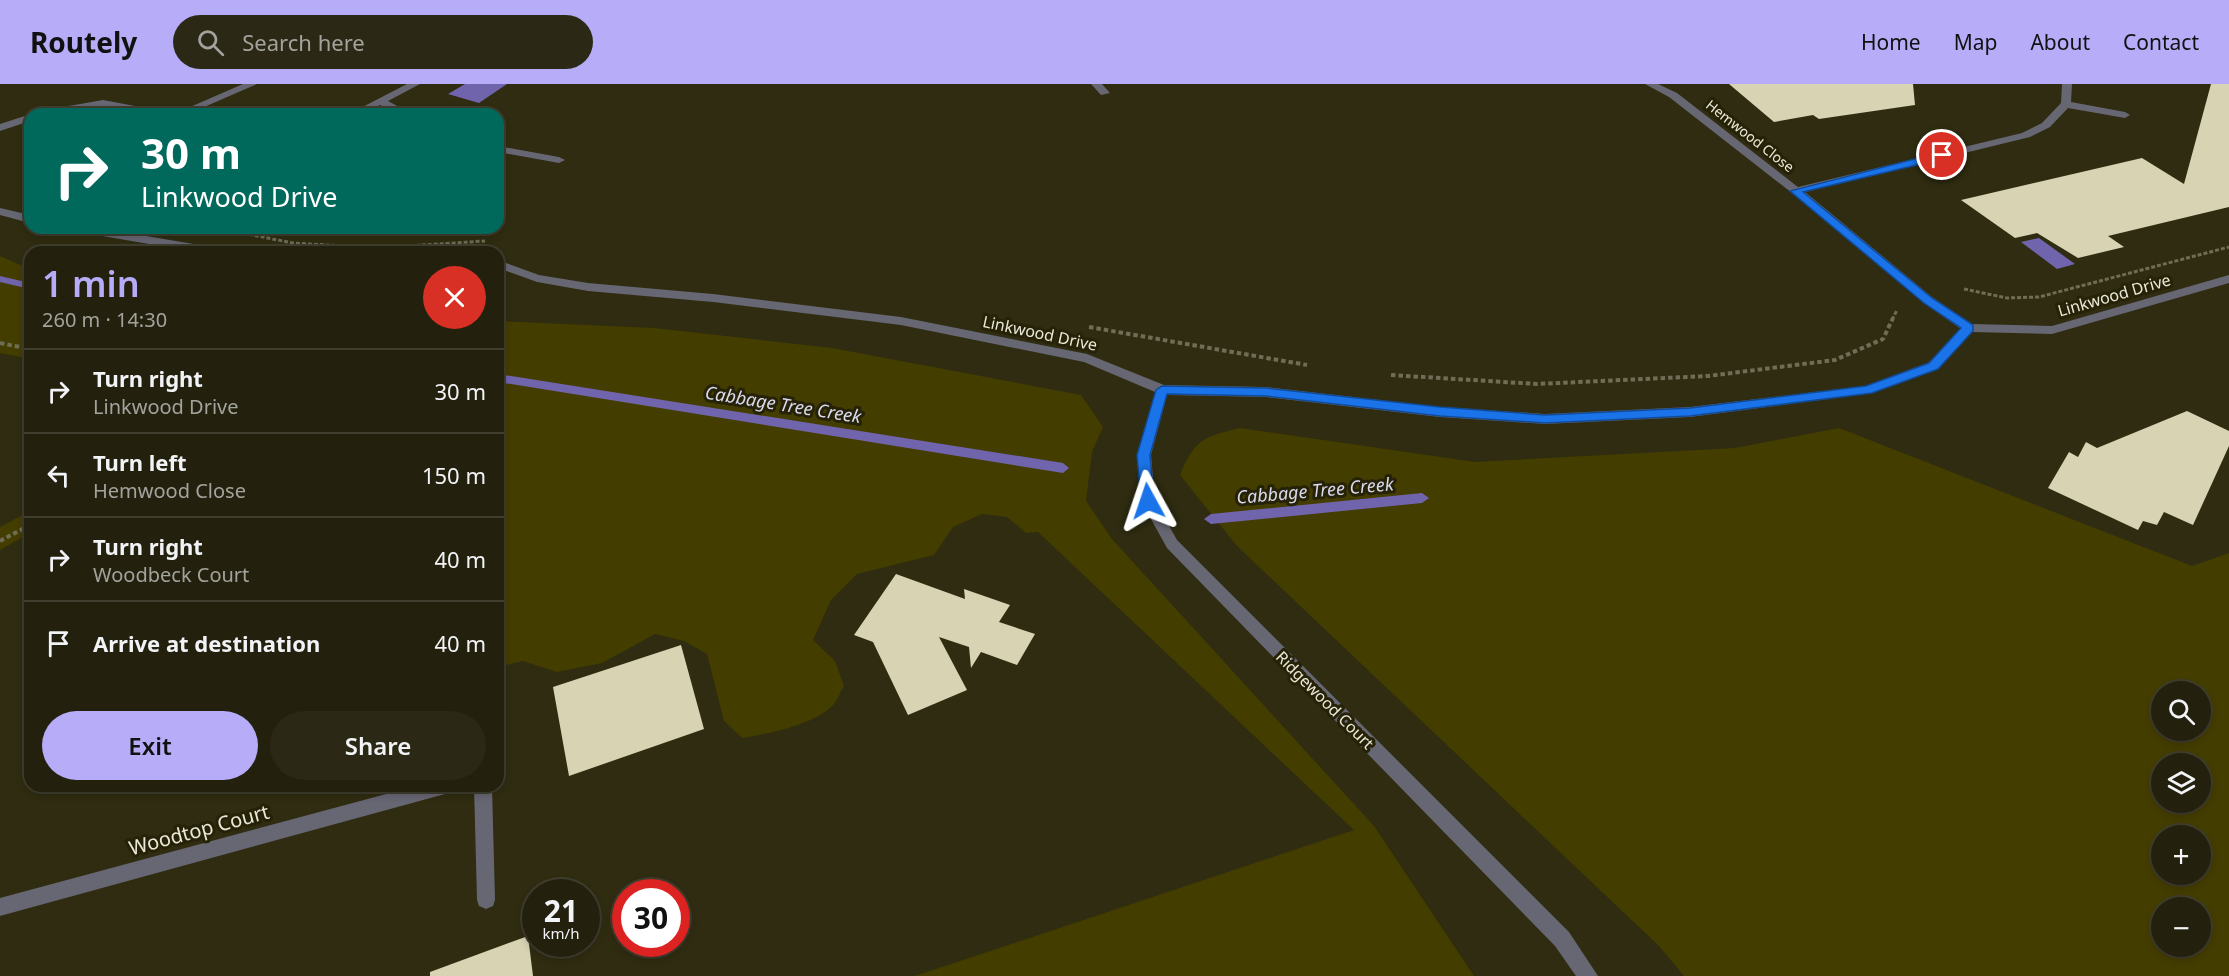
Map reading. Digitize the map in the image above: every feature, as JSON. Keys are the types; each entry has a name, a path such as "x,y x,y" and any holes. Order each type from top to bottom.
{"street":[{"path":"194,108 252,84"},
{"path":"366,108 415,84"},
{"path":"1096,84 1105,93"},
{"name":"Hemwood Close","path":"1650,84 1673,94 1796,191 1928,300 1969,328"},
{"path":"1796,191 2026,135 2046,125 2066,104 2067,84"},
{"path":"380,101 395,108"},
{"path":"78,108 104,104 127,108"},
{"path":"2066,104 2125,115"},
{"path":"0,128 24,119"},
{"path":"504,150 559,160"},
{"path":"0,211 24,217"},
{"path":"114,234 182,246"},
{"name":"Linkwood Drive","path":"504,266 537,278 588,287 713,298 901,321 1087,358 1162,390 1266,392 1440,412 1545,419 1690,412 1867,390 1934,366 1969,328 2052,330 2229,279"},
{"name":"Ridgewood Court","path":"1162,390 1144,455 1148,501 1172,544 1562,939 1588,976"},
{"name":"Woodtop Court","path":"0,907 424,792"},
{"path":"483,792 486,900"}],"path":[{"path":"247,234 293,243 343,246"},
{"path":"398,246 453,241 495,241"},
{"path":"1381,374 1537,384 1584,383 1708,376 1835,360 1883,339 1899,307 1967,288 2007,298 2039,297 2229,247"},
{"path":"1087,327 1310,366"},
{"path":"0,343 24,348"},
{"path":"0,541 24,528"}],"shaded area":[{"path":"465,84 507,84 479,103 448,94"},
{"path":"2039,238 2075,264 2057,269 2021,242"},
{"path":"0,256 24,266 24,358 0,353"},
{"path":"504,321 654,328 832,348 1081,395 1103,427 1092,452 1086,501 1112,539 1374,826 1474,976 915,976 1354,830 1038,532 1026,533 1007,517 982,514 953,527 934,555 857,574 831,600 813,640 835,661 844,686 837,700 823,713 789,728 742,738 724,721 707,654 684,641 655,634 602,663 557,672 523,661 504,666"},
{"path":"1240,428 1475,462 1735,448 1839,428 2192,566 2229,553 2229,976 1684,976 1659,946 1237,546 1180,475 1190,454 1209,437"},
{"path":"24,514 24,536 0,550 0,527"}],"building":[{"path":"1729,84 1913,84 1915,105 1819,119 1813,115 1774,122"},
{"path":"2211,84 2229,84 2229,207 2108,236 2124,247 2078,258 2037,233 2015,238 1961,200 2142,158 2184,184"},
{"path":"2187,411 2229,431 2229,446 2193,525 2164,512 2157,525 2143,521 2138,530 2048,488 2069,452 2078,457 2086,442 2097,448"},
{"path":"896,574 965,599 964,589 1010,605 999,622 1035,634 1017,665 981,652 971,668 969,647 939,637 967,690 908,715 873,642 854,635"},
{"path":"681,645 704,729 569,776 553,687"},
{"path":"522,938 522,957 531,957 533,976 430,976 430,972"}],"waterway":[{"name":"Cabbage Tree Creek","path":"0,279 24,285"},
{"name":"Cabbage Tree Creek","path":"504,379 1063,468"},
{"name":"Cabbage Tree Creek","path":"1211,519 1422,498"}],"route":[{"path":"1148,501 1144,455 1162,390 1266,392 1440,412 1545,419 1690,412 1867,390 1934,366 1969,328 1928,300 1796,191 1942,155"}]}
